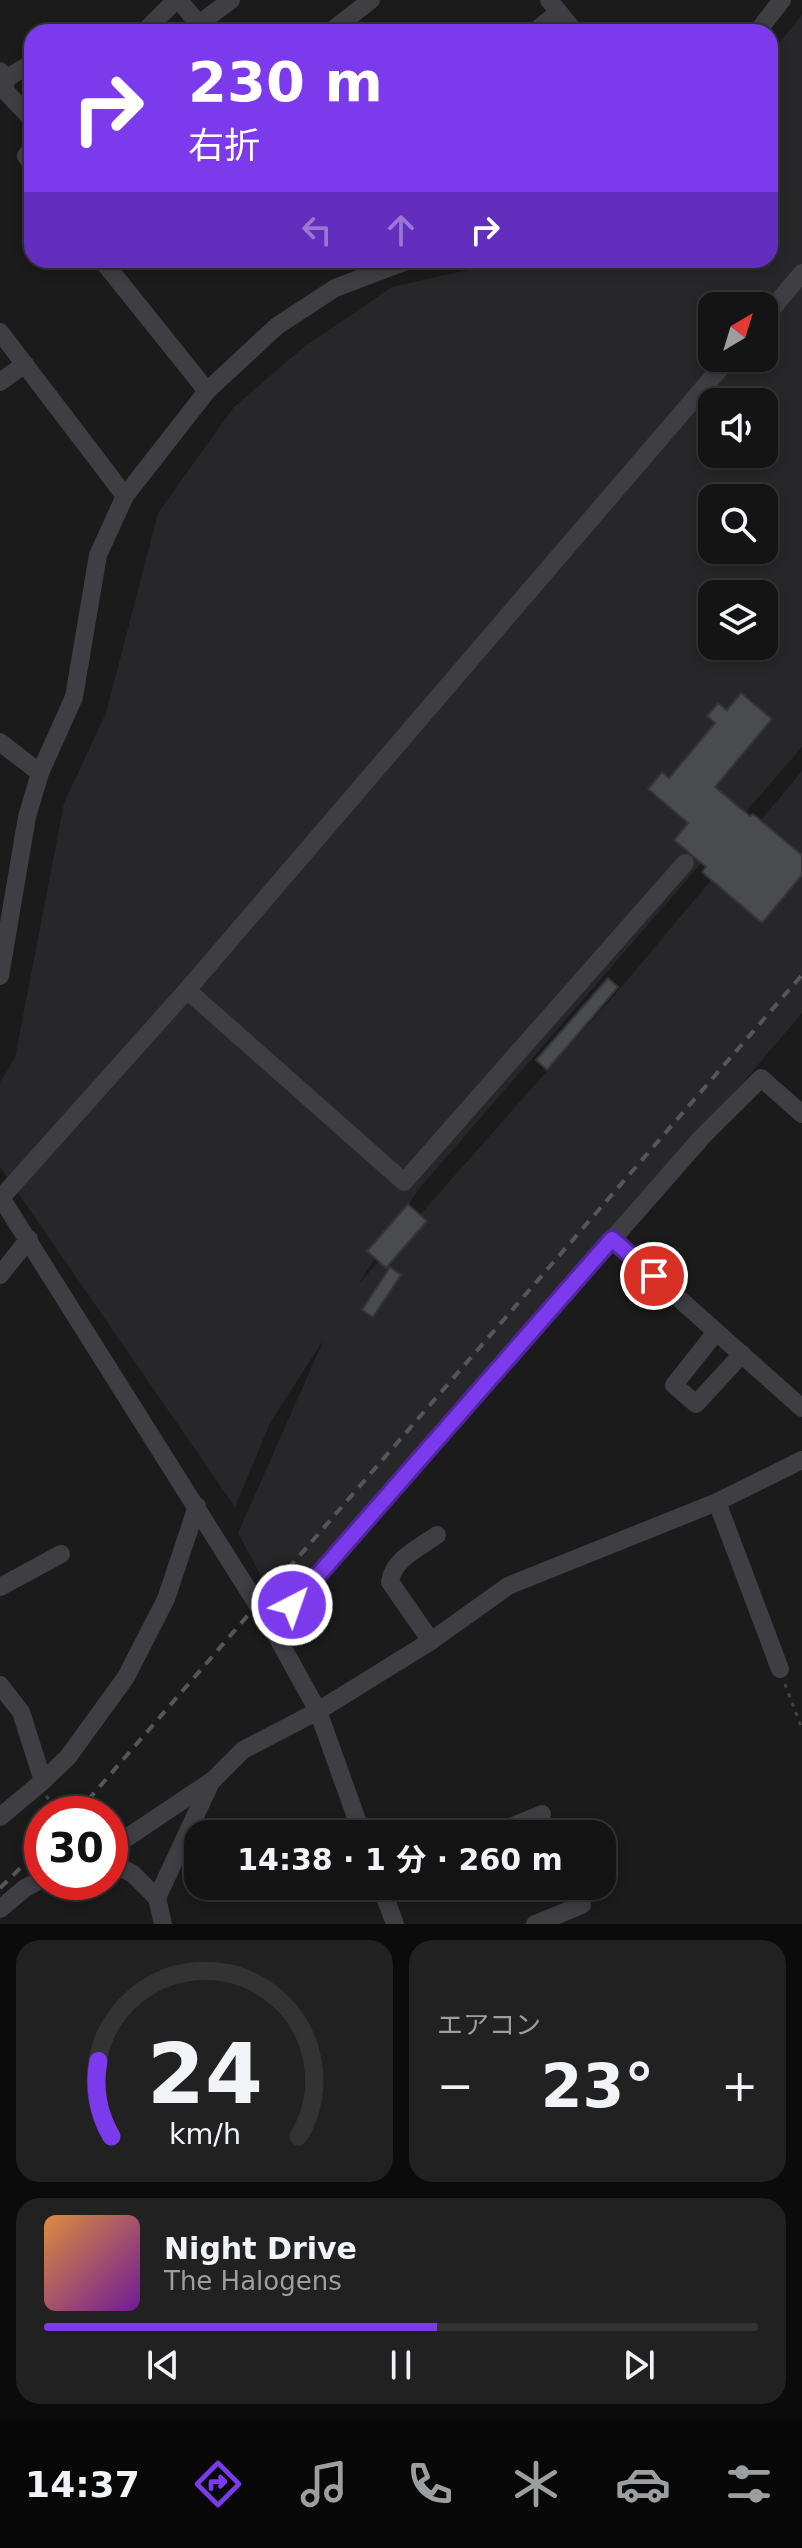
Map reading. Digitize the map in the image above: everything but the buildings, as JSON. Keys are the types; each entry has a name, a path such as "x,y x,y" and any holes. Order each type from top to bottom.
{"street":[{"path":"152,24 178,0 199,24"},
{"path":"206,24 231,0"},
{"path":"340,24 371,0"},
{"path":"763,24 782,0"},
{"path":"540,24 554,6 569,24"},
{"path":"24,66 4,74 4,90 24,111"},
{"path":"108,268 207,391"},
{"path":"0,976 27,817 40,773 74,697 98,555 125,496 207,391 277,326 335,288 376,268"},
{"path":"778,301 802,273"},
{"path":"0,332 125,496"},
{"path":"0,382 25,364"},
{"path":"357,1820 318,1711 272,1628 1,1197 187,990 717,372"},
{"path":"0,742 40,773"},
{"path":"187,990 404,1182 685,863"},
{"path":"272,1628 702,1137 761,1078 802,1114"},
{"path":"0,1275 29,1239"},
{"path":"612,1239 802,1408"},
{"path":"716,1332 674,1385 696,1404 742,1354"},
{"path":"128,1837 213,1780 243,1750 318,1711 431,1641 508,1586 717,1502 802,1460"},
{"path":"717,1502 780,1669"},
{"path":"0,1817 68,1757 126,1677 166,1599 197,1506"},
{"path":"431,1641 390,1582 391,1572 398,1562 437,1535"},
{"path":"0,1587 61,1554"},
{"path":"0,1685 21,1712 40,1784"},
{"path":"157,1898 213,1780"},
{"path":"528,1820 542,1814"},
{"path":"128,1871 157,1898 163,1924"},
{"path":"0,1909 24,1889"},
{"path":"386,1900 395,1924"},
{"path":"535,1924 582,1905"}],"path":[{"path":"780,1669 802,1729"},
{"path":"40,1784 49,1796"}],"shaded area":[{"path":"802,15 802,747 418,1190 358,1285 624,984 802,771 802,1013 285,1621 238,1533 324,1339 270,1423 235,1507 0,1167 0,1082 15,1058 64,803 106,713 158,513 234,407 304,347 392,287 476,268 778,268 778,44"}],"railway":[{"path":"92,1796 802,975"},
{"path":"0,1888 24,1865"}],"route":[{"path":"292,1605 612,1239 654,1276"}]}
